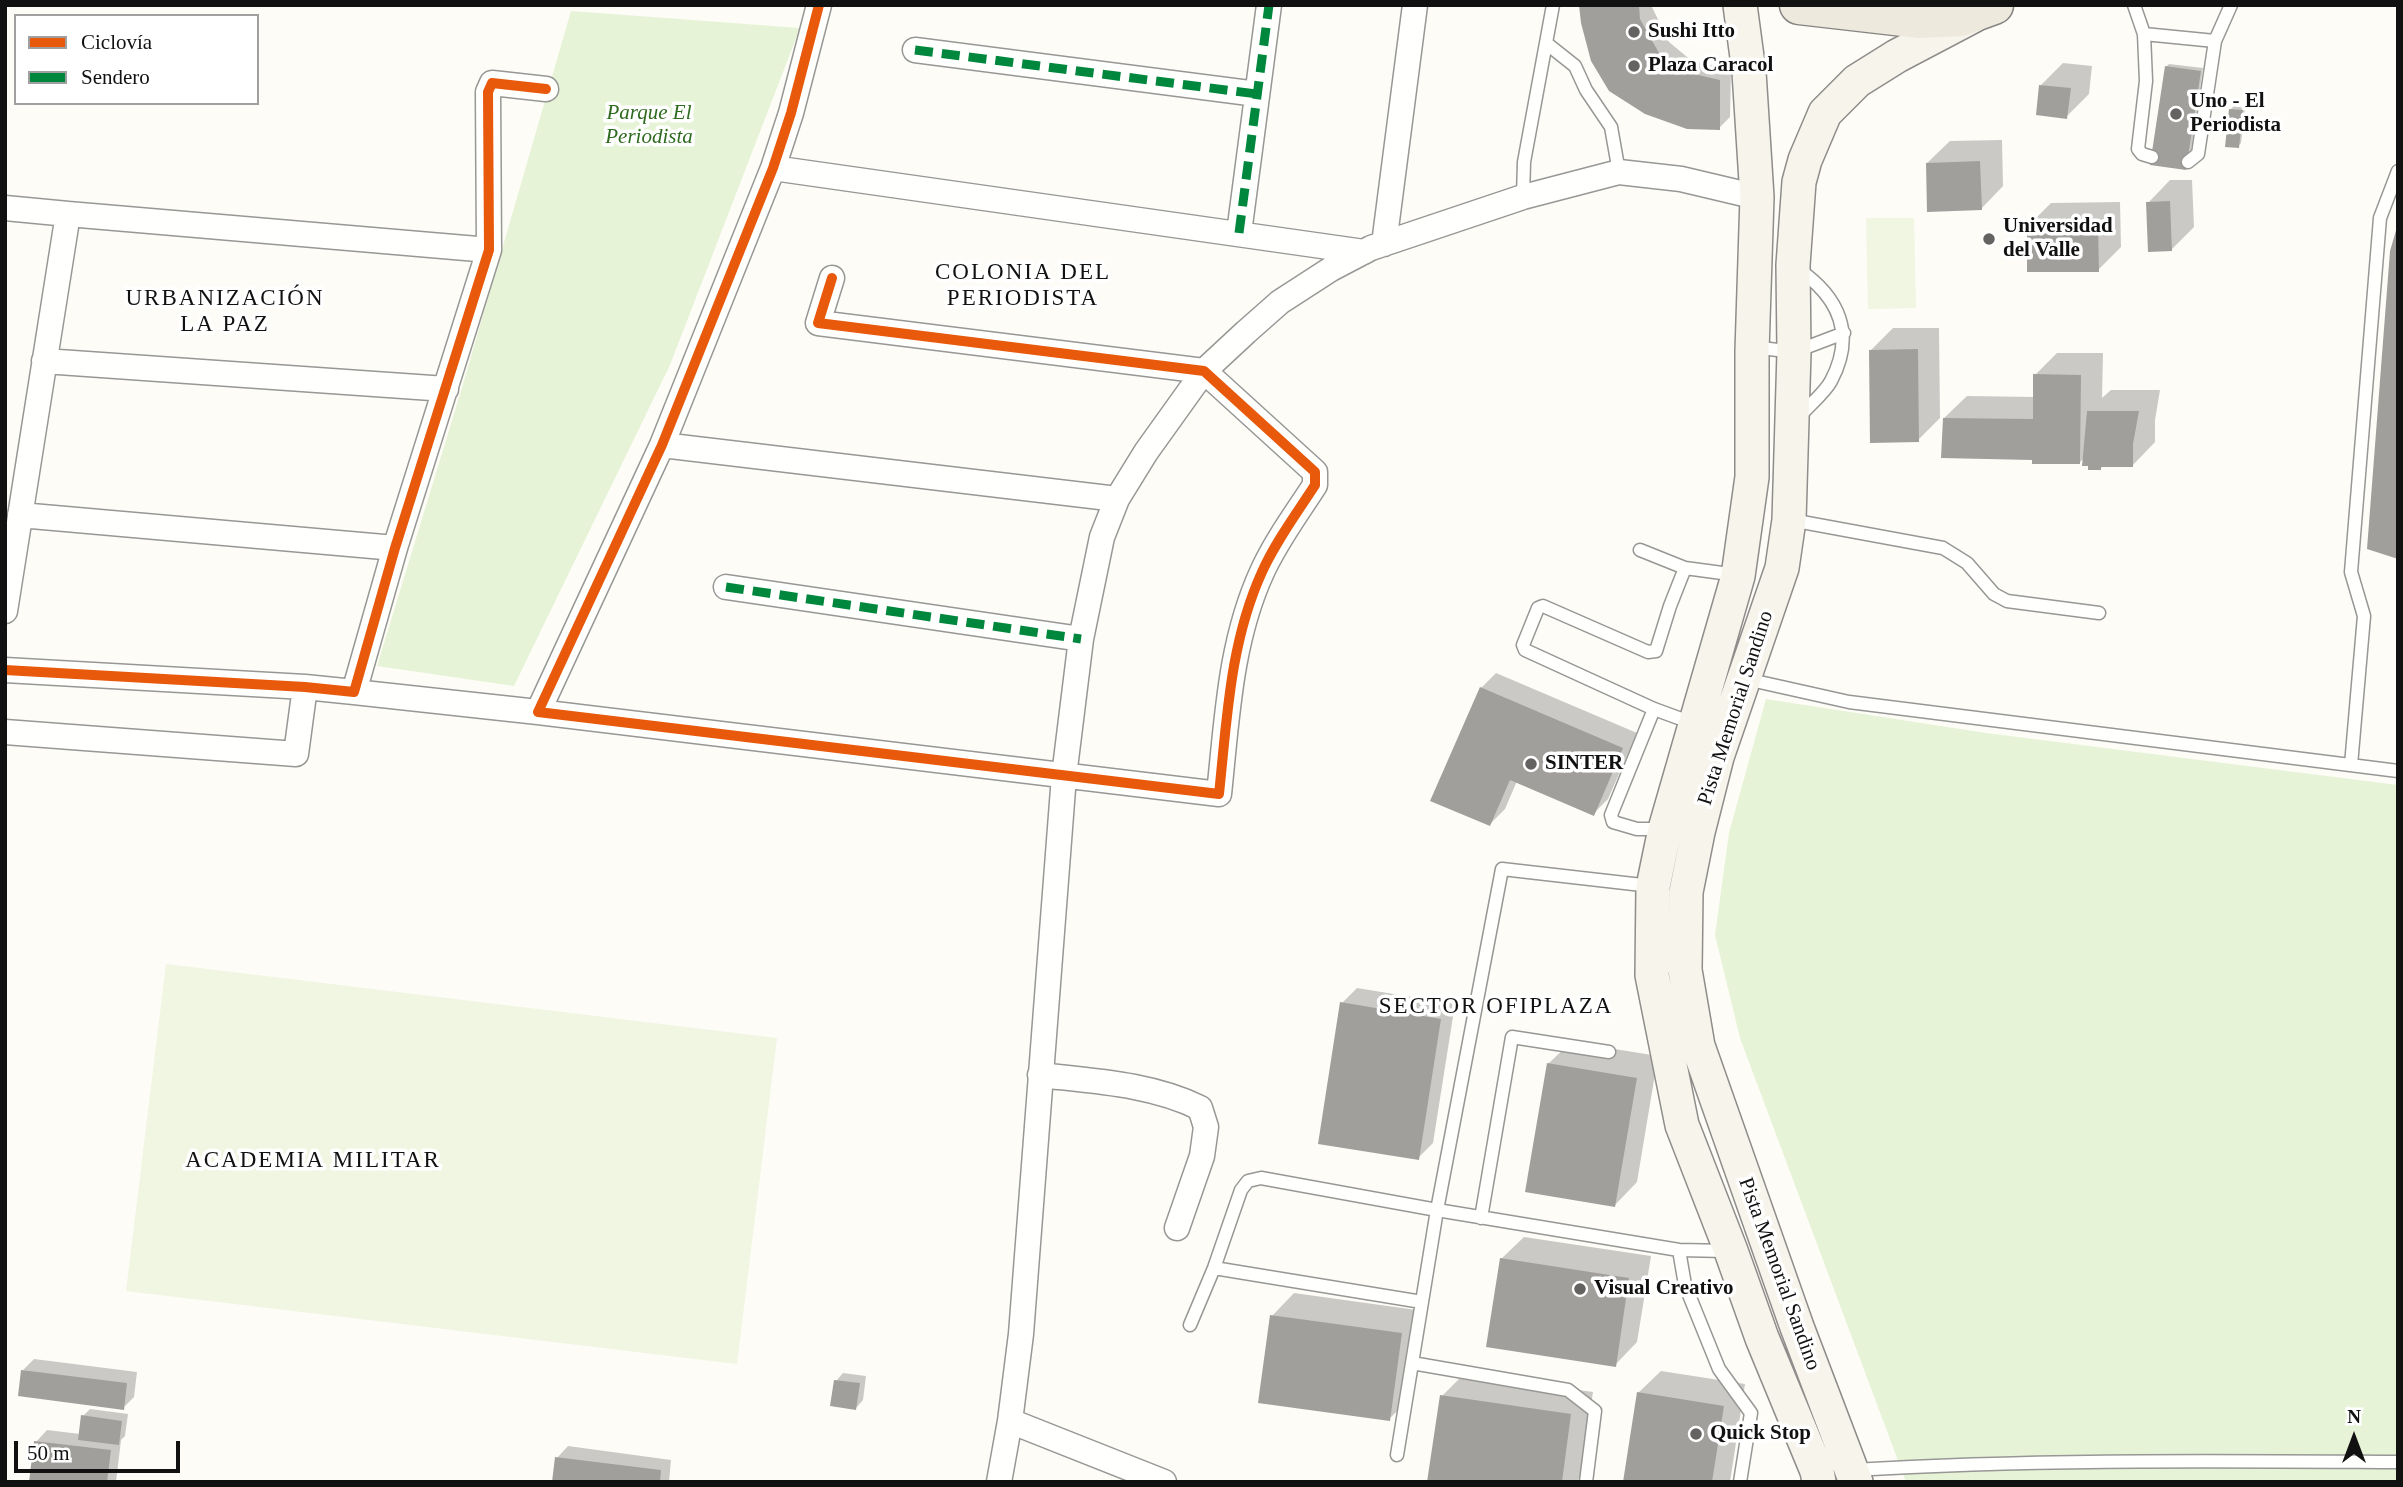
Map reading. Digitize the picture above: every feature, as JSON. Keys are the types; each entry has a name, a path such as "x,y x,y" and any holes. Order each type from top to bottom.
{"main road":[{"name":"Pista Memorial Sandino","path":"1740,5 1749,72 1757,197 1752,477 1738,576 1696,724 1681,830 1686,892 1685,970 1698,1046 1797,1327 1854,1476"},
{"path":"1799,5 1823,10 1921,19 1961,17 1994,5"},
{"name":"Pista Memorial Sandino","path":"1819,1482 1682,1125 1653,975 1653,887 1717,758 1782,568 1789,520 1794,352 1793,265 1799,183 1805,160 1825,113 1857,81 1877,67 1994,5"},
{"path":"1729,1138 1728,1167 1742,1206 1743,1221 1731,1251 1749,1253 1759,1260 1781,1315 1797,1327"}],"street":[{"path":"538,712 662,445 773,168 791,113 819,5"},
{"path":"1238,233 1269,5"},
{"path":"1374,248 1415,5"},
{"path":"915,50 1257,94"},
{"path":"354,692 395,548 489,250 488,92 492,83 546,89"},
{"path":"773,168 1321,246 1374,248"},
{"path":"999,1482 1021,1334 1063,776 1081,639 1097,557 1117,499 1146,452 1204,371 1280,302 1328,271 1374,248 1522,197 1619,172 1681,179 1757,197"},
{"path":"5,208 489,250"},
{"path":"5,611 68,214"},
{"path":"1321,246 1332,255 1328,271"},
{"path":"5,670 354,692 1219,794 1234,665 1250,601 1271,554 1315,485 1317,477 1311,468 1204,371 818,323 832,278"},
{"path":"44,361 446,389"},
{"path":"662,445 1117,499"},
{"path":"20,515 395,548"},
{"path":"726,587 1081,639"},
{"path":"5,732 296,754 305,687"},
{"path":"1040,1075 1121,1085 1178,1097 1200,1108 1206,1127 1202,1156 1177,1228"},
{"path":"1010,1420 1164,1482"}],"lane":[{"path":"1522,197 1524,162 1553,5"},
{"path":"2134,5 2144,34 2147,81 2138,149 2142,154 2151,157"},
{"path":"2188,162 2198,154 2215,41 2231,5"},
{"path":"2144,34 2215,41"},
{"path":"1546,43 1575,66 1586,90 1611,127 1619,172"},
{"path":"2351,765 2364,616 2351,572 2380,218 2398,170"},
{"path":"1790,426 1830,382 1843,346 1844,333 1838,313 1825,292 1793,265"},
{"path":"1753,347 1794,352 1844,333"},
{"path":"1789,520 1943,548 1968,563 1994,594 2007,601 2099,613"},
{"path":"1640,550 1685,568 1738,576"},
{"path":"1685,568 1656,651 1648,652 1543,606 1538,608 1522,645 1525,650 1654,709 1696,724"},
{"path":"1743,678 1849,702 2398,771"},
{"path":"1654,709 1611,816 1614,822 1637,829 1681,830"},
{"path":"1397,1455 1437,1210 1502,869 1653,887"},
{"path":"1481,1218 1512,1037 1609,1052"},
{"path":"1190,1325 1214,1268 1241,1190 1248,1181 1261,1178 1679,1250 1731,1251"},
{"path":"1679,1250 1685,1285 1719,1369 1751,1413 1740,1482"},
{"path":"1214,1268 1422,1302"},
{"path":"1412,1363 1568,1390 1595,1411 1586,1482"},
{"path":"1854,1476 1960,1464 2091,1460 2398,1462"}],"green space":[{"name":"Parque El Periodista","path":"571,11 800,28 670,365 514,686 377,666 461,391"},
{"path":"1866,218 1914,218 1916,308 1868,309"},
{"path":"1766,699 1986,733 2398,785 2398,1482 1906,1482 1740,1038 1715,935 1729,833"},
{"path":"166,964 777,1038 737,1364 126,1291"}],"building":[{"name":"Plaza Caracol","path":"1579,5 1639,5 1640,19 1659,53 1681,71 1720,80 1720,130 1687,129 1645,114 1609,91 1591,61"},
{"name":"Uno - El Periodista","path":"2165,66 2201,71 2186,170 2150,165"},
{"path":"2039,85 2071,88 2067,119 2036,115"},
{"path":"2229,109 2243,110 2239,148 2225,147"},
{"path":"1980,161 1982,210 1927,212 1926,163"},
{"path":"2170,201 2172,251 2148,252 2146,202"},
{"path":"2098,224 2099,272 2027,272 2027,225"},
{"path":"2397,227 2398,559 2367,549 2390,251"},
{"path":"1918,349 1919,442 1870,443 1869,350"},
{"path":"2033,374 2081,375 2080,464 1941,458 1943,418 2033,419"},
{"path":"2087,411 2139,411 2133,444 2133,467 2101,467 2101,470 2088,470 2088,466 2082,466"},
{"name":"SINTER","path":"1480,687 1623,748 1594,816 1510,780 1490,826 1430,801"},
{"path":"1340,1002 1441,1019 1419,1160 1318,1144"},
{"path":"1547,1063 1637,1078 1615,1207 1525,1192"},
{"path":"1500,1258 1629,1278 1616,1367 1486,1347"},
{"path":"1270,1315 1402,1333 1390,1421 1258,1403"},
{"path":"21,1370 127,1383 124,1410 18,1396"},
{"path":"834,1380 860,1383 856,1410 830,1406"},
{"path":"1637,1392 1724,1406 1712,1482 1623,1482"},
{"path":"1440,1395 1571,1414 1562,1482 1427,1482"},
{"path":"81,1415 122,1421 119,1445 78,1440"},
{"path":"34,1441 111,1450 107,1482 29,1482"},
{"path":"555,1457 661,1470 660,1482 552,1482"}],"marked path":[{"path":"1239,233 1269,5"},
{"path":"915,50 1257,94"},
{"path":"726,587 1081,639"}],"cycle path":[{"path":"819,5 791,113 773,168 662,445 538,712 1219,794 1236,653 1251,599 1280,538 1315,485 1315,472 1204,371 818,323 832,278"},
{"path":"5,670 354,692 395,548 489,250 488,92 492,83 546,89"}],"place":[{"name":"Sushi Itto","path":"1634,32"},
{"name":"Plaza Caracol","path":"1634,66"},
{"name":"Uno - El Periodista","path":"2176,114"},
{"name":"Universidad del Valle","path":"1989,239"},
{"name":"SINTER","path":"1531,764"},
{"name":"Visual Creativo","path":"1580,1289"},
{"name":"Quick Stop","path":"1696,1434"}],"district":[{"name":"COLONIA DEL PERIODISTA","path":"1023,286"},
{"name":"URBANIZACIÓN LA PAZ","path":"225,312"},
{"name":"SECTOR OFIPLAZA","path":"1496,1007"},
{"name":"ACADEMIA MILITAR","path":"313,1161"}]}
